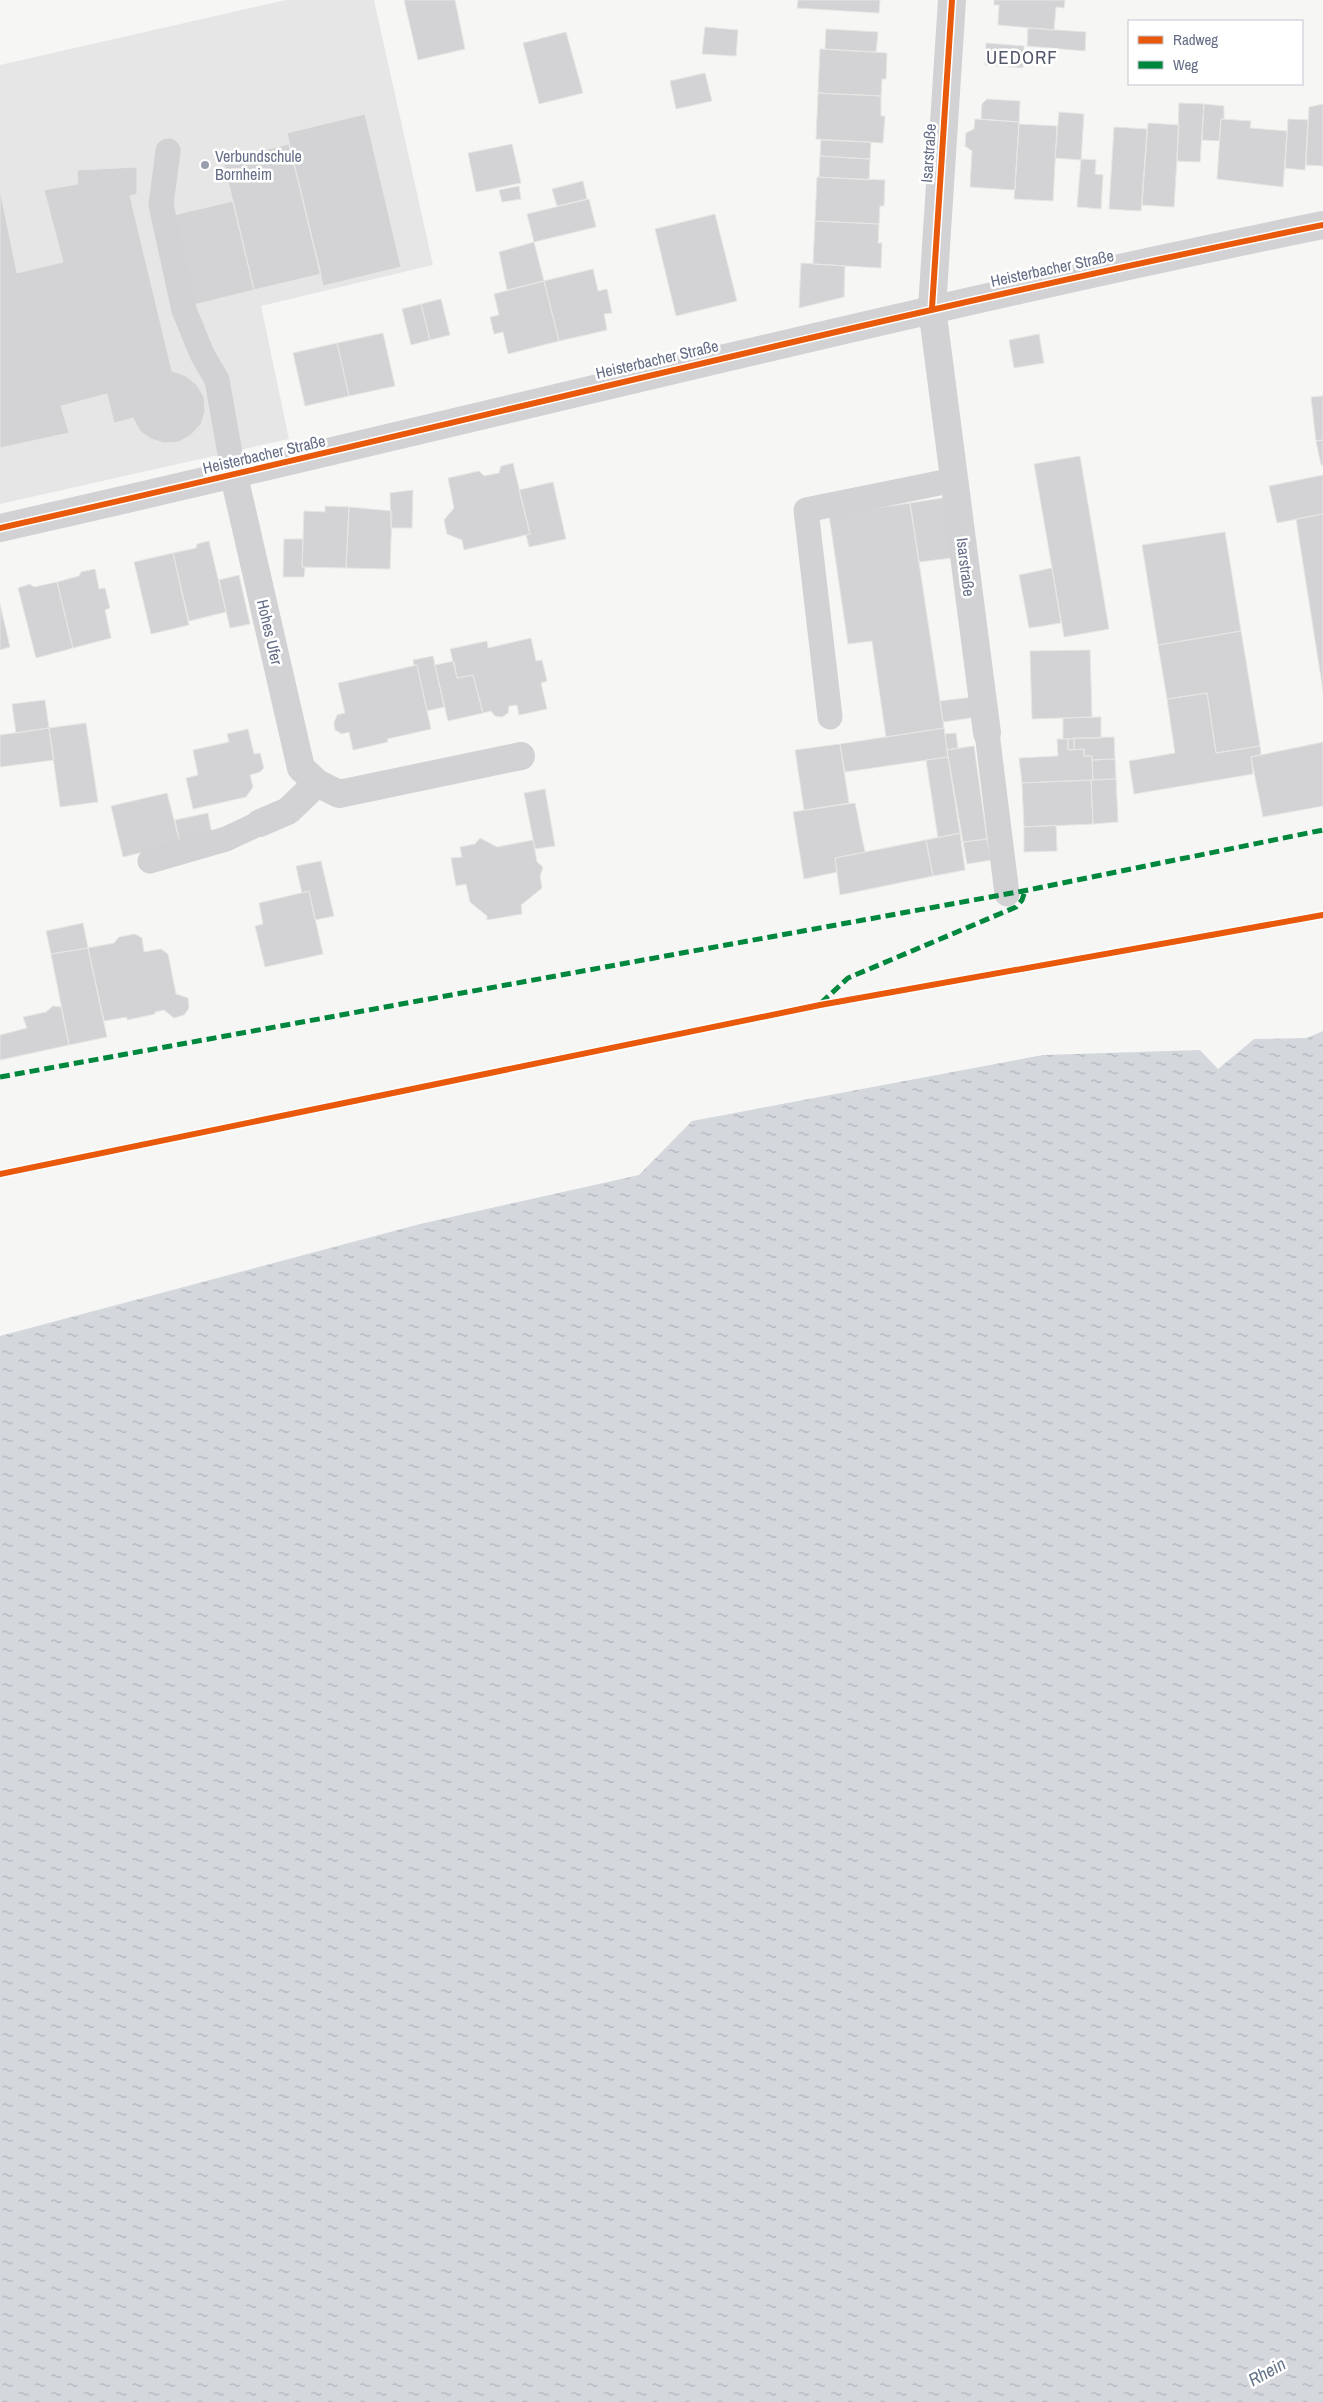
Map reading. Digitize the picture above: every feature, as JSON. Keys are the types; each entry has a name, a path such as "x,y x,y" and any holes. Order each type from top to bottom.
{"street":[{"name":"Isarstraße","path":"952,0 932,308 987,733"},
{"name":"Heisterbacher Straße","path":"0,528 234,476 932,308 1323,225"},
{"name":"Hohes Ufer","path":"234,476 302,768 317,783 339,794 521,756"},
{"path":"260,823 288,811 317,783"}],"lane":[{"path":"168,151 161,206 184,310 202,354 217,380 234,476"},
{"path":"830,717 806,510 954,480"},
{"name":"Isarstraße","path":"987,733 1007,894"},
{"path":"150,861 226,839 260,823"}],"shaded area":[{"name":"Verbundschule Bornheim","path":"286,0 374,0 433,265 261,306 289,439 0,504 0,65"}],"water":[{"name":"Rhein","path":"1323,1031 1323,2402 0,2402 0,1336 420,1224 639,1175 692,1121 1043,1055 1200,1050 1218,1069 1254,1039 1307,1038"}],"building":[{"path":"404,0 455,0 465,49 418,60"},
{"path":"798,0 880,0 879,13 797,8"},
{"path":"994,0 1065,0 1064,8 1056,7 1054,30 998,25 999,5 994,5"},
{"path":"705,27 738,30 736,56 702,54"},
{"path":"1028,28 1086,32 1085,51 1027,46"},
{"path":"826,29 878,32 876,52 825,49"},
{"path":"566,32 583,93 539,104 523,43"},
{"path":"986,43 1024,46 1023,68 985,65"},
{"path":"820,49 887,53 886,79 882,79 881,96 818,93"},
{"path":"705,73 712,101 676,109 670,81"},
{"path":"818,93 881,96 881,116 885,116 883,143 816,139"},
{"path":"987,99 1020,101 1019,122 981,119 982,104"},
{"path":"1179,103 1204,104 1200,162 1177,161"},
{"path":"1204,104 1224,106 1224,119 1221,119 1219,141 1202,140"},
{"path":"1323,104 1323,166 1306,165 1309,107"},
{"path":"1059,112 1084,114 1081,160 1055,158"},
{"path":"365,114 401,267 323,286 287,133"},
{"path":"975,119 1019,122 1015,190 970,187 972,151 965,146 966,133 974,129"},
{"path":"1221,119 1251,121 1250,128 1287,131 1283,187 1217,179"},
{"path":"1288,119 1308,120 1305,170 1285,168"},
{"path":"1148,123 1179,125 1174,207 1142,205"},
{"path":"1019,124 1057,126 1053,201 1014,199"},
{"path":"1114,127 1147,129 1141,211 1109,209"},
{"path":"821,140 871,142 870,159 820,156"},
{"path":"289,144 321,274 254,290 223,160"},
{"path":"512,144 521,183 476,192 468,153"},
{"path":"820,156 870,159 869,180 819,177"},
{"path":"1081,159 1096,160 1095,174 1103,175 1101,209 1077,207"},
{"path":"137,167 137,194 130,196 172,371 186,376 197,385 204,397 205,411 201,424 191,435 179,442 164,443 151,439 140,431 133,418 114,423 107,394 61,406 69,433 0,448 0,190 17,273 63,262 44,190 78,184 77,170"},
{"path":"817,177 885,180 884,206 880,206 879,224 815,221"},
{"path":"583,181 587,199 557,206 552,189"},
{"path":"519,186 521,199 502,202 499,190"},
{"path":"589,199 596,227 534,242 527,214"},
{"path":"233,201 254,290 193,305 174,215"},
{"path":"715,214 737,301 676,316 655,229"},
{"path":"815,221 879,224 878,243 882,243 881,268 813,264"},
{"path":"534,242 544,281 507,290 499,252"},
{"path":"801,263 845,266 844,297 799,308"},
{"path":"593,269 598,291 607,289 612,313 604,314 607,330 559,341 544,281"},
{"path":"544,281 559,341 508,354 503,332 494,334 490,317 499,315 494,294"},
{"path":"441,299 450,335 430,340 421,304"},
{"path":"421,304 430,340 411,345 402,309"},
{"path":"383,333 395,386 349,396 337,343"},
{"path":"1039,334 1044,363 1014,368 1009,340"},
{"path":"337,343 349,396 305,406 293,353"},
{"path":"1323,396 1323,440 1316,441 1311,397"},
{"path":"1323,440 1323,465 1321,465 1316,441"},
{"path":"1080,456 1109,629 1064,637 1034,464"},
{"path":"513,463 530,534 464,550 462,540 447,534 444,520 454,508 448,478 479,471 484,476 499,473 501,466"},
{"path":"1323,475 1323,514 1277,523 1269,486"},
{"path":"553,482 566,539 529,547 526,535 530,534 519,490"},
{"path":"413,490 412,528 391,528 390,493"},
{"path":"943,498 952,558 919,562 910,503"},
{"path":"910,503 944,728 886,737 872,641 848,644 829,515"},
{"path":"325,506 349,507 346,568 302,567 304,511 325,512"},
{"path":"349,507 392,511 390,569 346,568"},
{"path":"1323,514 1323,691 1296,519"},
{"path":"1225,532 1241,631 1158,645 1142,545"},
{"path":"284,539 303,539 302,567 305,567 304,577 283,577"},
{"path":"209,541 226,612 189,621 173,553 196,548 197,544"},
{"path":"173,553 189,625 151,634 134,562"},
{"path":"1052,568 1061,623 1029,628 1019,575"},
{"path":"95,569 99,589 105,588 110,608 105,610 111,638 73,648 57,582 79,576 81,572"},
{"path":"239,575 250,624 230,628 219,580"},
{"path":"57,582 73,648 36,658 18,588 30,584 34,587"},
{"path":"0,604 10,647 0,650"},
{"path":"1241,631 1260,746 1216,753 1207,693 1167,699 1158,645"},
{"path":"531,638 536,661 542,660 547,681 541,683 547,709 519,715 517,705 509,706 508,713 502,717 495,716 491,711 483,713 473,675 457,678 450,649 487,641 488,648"},
{"path":"1090,650 1092,717 1032,719 1030,651"},
{"path":"433,656 444,707 427,711 417,665 414,665 413,660"},
{"path":"454,661 457,678 473,675 483,713 448,721 435,665"},
{"path":"417,665 431,729 387,739 388,742 353,750 349,732 342,734 335,730 334,723 337,715 345,713 338,683"},
{"path":"1207,693 1216,753 1260,746 1261,755 1251,757 1253,774 1134,794 1129,761 1175,753 1167,699"},
{"path":"974,697 977,717 943,722 940,701"},
{"path":"45,700 49,728 16,733 12,704"},
{"path":"1101,717 1101,738 1063,739 1063,718"},
{"path":"86,723 98,802 60,807 49,728"},
{"path":"49,728 54,760 0,767 0,735"},
{"path":"944,728 948,757 845,772 840,744"},
{"path":"248,729 254,754 260,753 264,768 260,772 250,775 253,787 246,797 193,809 186,778 198,775 193,750 229,742 227,734"},
{"path":"956,733 958,748 947,750 945,734"},
{"path":"1114,737 1115,759 1092,760 1092,756 1084,756 1084,749 1074,750 1074,738"},
{"path":"1074,738 1074,750 1068,750 1068,739"},
{"path":"1057,739 1068,739 1068,750 1084,749 1084,756 1092,756 1093,780 1022,783 1019,758 1058,756"},
{"path":"1323,742 1323,806 1263,817 1251,757"},
{"path":"840,744 849,803 804,810 795,750"},
{"path":"974,746 987,839 963,842 947,750"},
{"path":"948,757 960,833 938,838 926,760"},
{"path":"1115,759 1116,779 1093,780 1092,760"},
{"path":"1116,779 1118,822 1093,824 1091,780"},
{"path":"1091,780 1093,824 1024,827 1022,783"},
{"path":"545,789 555,846 535,849 524,793"},
{"path":"167,793 180,843 123,857 111,806"},
{"path":"855,803 865,852 835,858 837,872 804,879 793,812"},
{"path":"208,813 212,835 180,843 175,820"},
{"path":"1056,825 1057,851 1024,852 1024,827"},
{"path":"960,833 965,870 933,876 926,840"},
{"path":"480,838 497,847 533,840 537,862 543,867 540,876 542,888 521,905 522,914 487,920 487,916 470,902 466,884 456,886 451,858 462,857 460,847 475,844"},
{"path":"987,839 991,860 967,864 963,842"},
{"path":"926,840 933,876 840,895 835,858"},
{"path":"321,861 334,916 315,920 309,891 302,893 296,866"},
{"path":"309,891 323,954 265,967 255,926 263,924 259,903"},
{"path":"83,923 88,948 51,954 46,931"},
{"path":"135,934 142,938 144,952 161,949 168,954 176,994 188,998 189,1008 184,1015 174,1018 164,1010 155,1012 155,1014 127,1020 127,1017 104,1021 88,948 114,943 119,937"},
{"path":"88,948 107,1037 69,1045 51,954"},
{"path":"53,1006 61,1007 69,1045 0,1060 0,1035 27,1028 23,1017 46,1012"}],"marked path":[{"path":"0,1077 1023,891 1323,830"},
{"path":"821,1003 848,978 1016,907 1022,900 1025,891"}],"cycle path":[{"path":"932,308 952,0"},
{"path":"0,528 991,296 1323,225"},
{"path":"0,1174 820,1005 1323,915"}],"place":[{"name":"Verbundschule Bornheim","path":"205,165"}],"district":[{"name":"UEDORF","path":"1022,57"}]}
